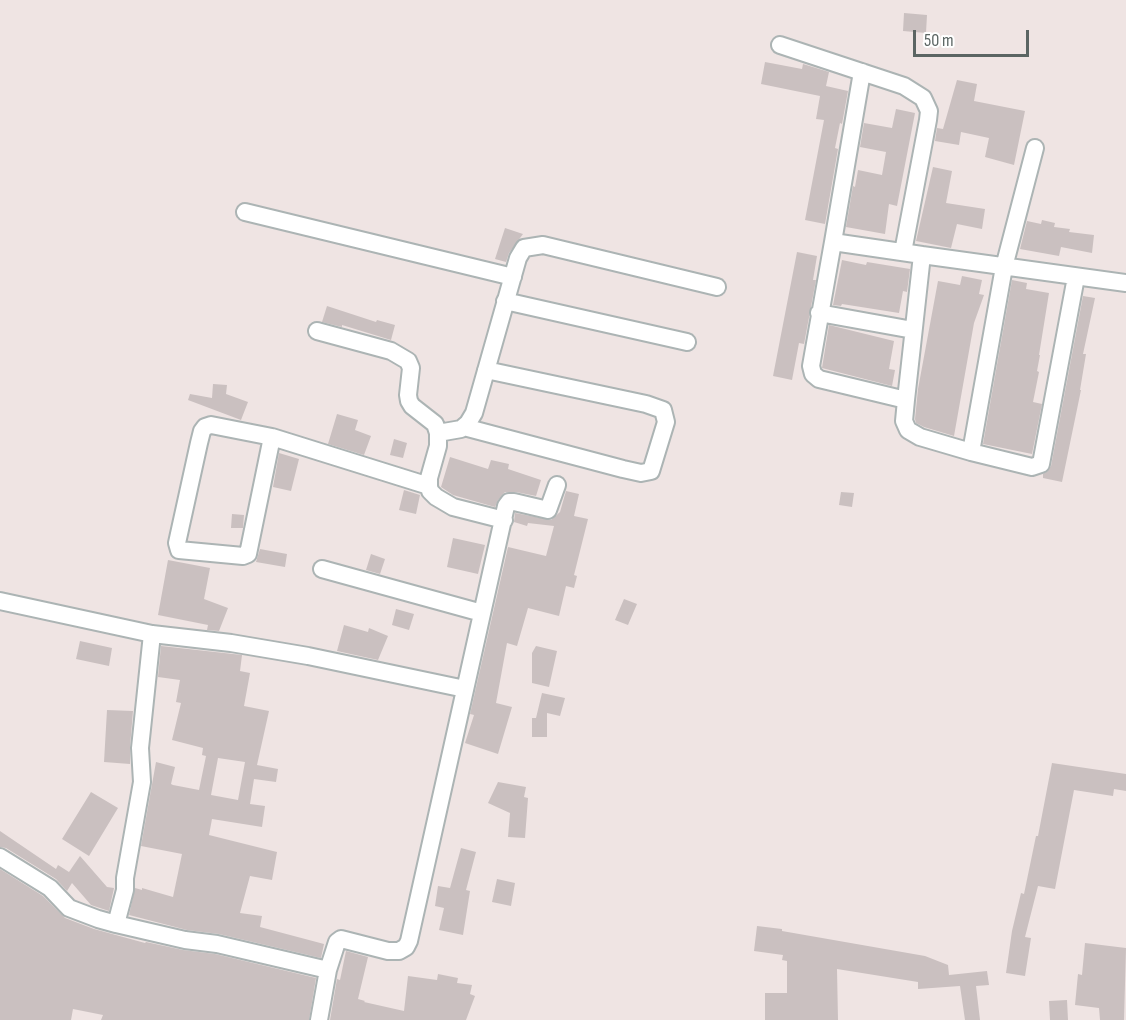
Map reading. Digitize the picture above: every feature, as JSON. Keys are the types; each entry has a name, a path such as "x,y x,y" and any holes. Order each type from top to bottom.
{"street":[{"path":"780,45 904,86 923,98 929,111 903,252"},
{"path":"862,72 811,366 816,377 906,400"},
{"path":"971,452 1004,267 1035,148"},
{"path":"246,212 513,277"},
{"path":"833,242 1126,283"},
{"path":"464,427 474,413 518,258 524,248 543,245 717,287"},
{"path":"922,255 904,421 908,430 920,437 1032,467 1041,464 1076,277"},
{"path":"506,301 687,342"},
{"path":"819,313 913,330"},
{"path":"317,331 391,351 408,361 411,368 409,401 435,424 438,433 430,491 453,507 504,520"},
{"path":"438,433 464,427 623,469 651,471 666,422 663,410 646,404 486,370"},
{"path":"272,436 248,554 223,555 179,550 177,543 198,443 205,427 217,426 272,436 429,486"},
{"path":"319,1020 328,970 336,945 341,939 388,951 399,951 406,947 507,504 512,502 549,509 557,484"},
{"path":"322,569 482,613"},
{"path":"0,601 152,634 253,646 465,688"},
{"path":"116,924 125,890 125,878 142,782 140,748 152,634"},
{"path":"0,857 50,888 69,908 116,924 185,940 217,944 328,970"}],"building":[{"path":"904,13 927,15 926,33 903,31"},
{"path":"765,62 802,69 803,64 829,72 826,86 848,91 835,148 838,149 825,224 805,220 824,120 816,119 820,96 761,84"},
{"path":"957,80 977,84 974,101 1025,111 1014,165 985,157 989,138 961,132 959,145 935,141 937,128 943,129"},
{"path":"896,109 915,113 897,206 889,204 885,234 846,227 858,170 882,175 886,152 860,147 864,123 892,128"},
{"path":"933,167 952,171 946,203 985,209 982,229 957,224 951,248 916,241"},
{"path":"1042,220 1055,223 1054,227 1070,229 1069,232 1094,235 1092,253 1061,247 1059,256 1020,249 1027,221 1041,224"},
{"path":"505,228 523,234 509,253 506,262 495,259"},
{"path":"797,252 817,256 813,280 816,280 804,344 799,343 792,380 773,376"},
{"path":"842,260 866,265 867,262 910,269 907,292 903,291 899,313 842,304 841,306 833,305"},
{"path":"962,276 982,280 979,294 984,295 974,323 954,436 924,427 916,423 915,419 918,389 938,281 960,285"},
{"path":"1012,280 1027,283 1026,289 1049,293 1033,402 1042,404 1032,454 983,444"},
{"path":"1083,296 1095,298 1083,354 1086,354 1081,390 1062,482 1043,478 1043,474 1051,466"},
{"path":"327,306 376,322 377,320 395,325 391,340 342,325 342,327 322,322"},
{"path":"829,325 894,341 889,369 895,370 892,386 822,368"},
{"path":"213,384 227,385 226,394 248,402 241,420 188,400 190,394 212,398"},
{"path":"337,414 358,420 355,430 371,436 364,455 328,444"},
{"path":"394,439 407,443 403,458 390,455"},
{"path":"279,453 299,459 291,491 273,487"},
{"path":"450,457 488,469 491,460 509,464 508,469 541,480 536,496 505,492 495,507 453,495 441,487"},
{"path":"404,490 420,495 416,514 399,510"},
{"path":"566,491 579,494 574,516 588,519 574,575 577,576 574,588 566,586 559,616 528,608 517,646 507,643 496,703 512,707 498,754 465,743 474,715 470,714 508,547 546,556 554,526 528,523 527,526 514,522 515,513 551,520 560,512"},
{"path":"841,492 854,493 852,507 839,505"},
{"path":"232,514 244,515 243,528 231,528"},
{"path":"453,538 485,545 478,574 447,567"},
{"path":"260,549 287,554 285,567 256,562"},
{"path":"371,554 385,559 380,574 366,570"},
{"path":"168,560 210,568 204,599 228,608 219,631 207,630 208,625 158,615"},
{"path":"624,599 637,604 628,625 615,620"},
{"path":"396,609 414,614 409,630 392,625"},
{"path":"344,625 368,632 369,628 388,636 378,660 337,651"},
{"path":"80,641 112,648 109,666 76,659"},
{"path":"161,646 242,655 240,671 250,673 244,706 269,711 257,765 278,769 276,782 254,779 250,804 265,806 262,827 212,819 209,835 277,852 272,880 250,876 240,913 262,916 260,927 324,944 321,958 219,934 187,930 129,915 135,888 173,897 182,854 141,846 156,762 175,767 171,784 199,790 206,756 202,755 203,748 172,740 181,703 176,702 180,680 158,677","holes":["218,758 245,762 238,800 211,795"]},
{"path":"536,646 557,651 549,687 532,683 532,653"},
{"path":"542,693 565,698 560,716 547,713 547,737 532,737 532,718 536,718"},
{"path":"107,710 133,711 130,764 104,762"},
{"path":"1052,763 1126,774 1126,791 1114,789 1113,796 1074,790 1055,889 1038,886 1025,937 1031,938 1025,976 1006,973 1012,931 1021,893 1024,894 1036,836 1038,836"},
{"path":"498,782 526,787 524,797 528,798 525,838 508,837 510,813 488,803"},
{"path":"91,792 118,808 89,856 62,839"},
{"path":"0,831 56,869 58,865 69,872 80,856 107,887 114,888 109,911 91,905 72,883 67,891 56,879 6,848 0,847"},
{"path":"461,848 476,852 466,890 470,891 463,935 439,930 444,908 435,906 438,886 450,888"},
{"path":"0,869 43,896 65,918 94,929 145,943 215,954 316,978 309,1020 101,1020 103,1015 73,1009 71,1020 0,1020"},
{"path":"497,879 515,883 511,906 492,902"},
{"path":"757,926 925,956 948,965 949,975 987,971 989,985 976,986 980,1020 965,1020 960,986 918,989 918,982 837,969 838,1020 765,1020 765,993 787,993 787,961 782,960 783,955 754,951"},
{"path":"1085,943 1126,948 1124,1020 1100,1020 1099,1008 1075,1005 1078,974 1082,975"},
{"path":"346,951 368,957 358,999 404,1011 408,976 437,980 438,974 458,978 457,983 472,985 470,994 475,996 466,1020 330,1020 337,979 340,980"},
{"path":"1067,1000 1068,1020 1050,1020 1049,1001"}]}
